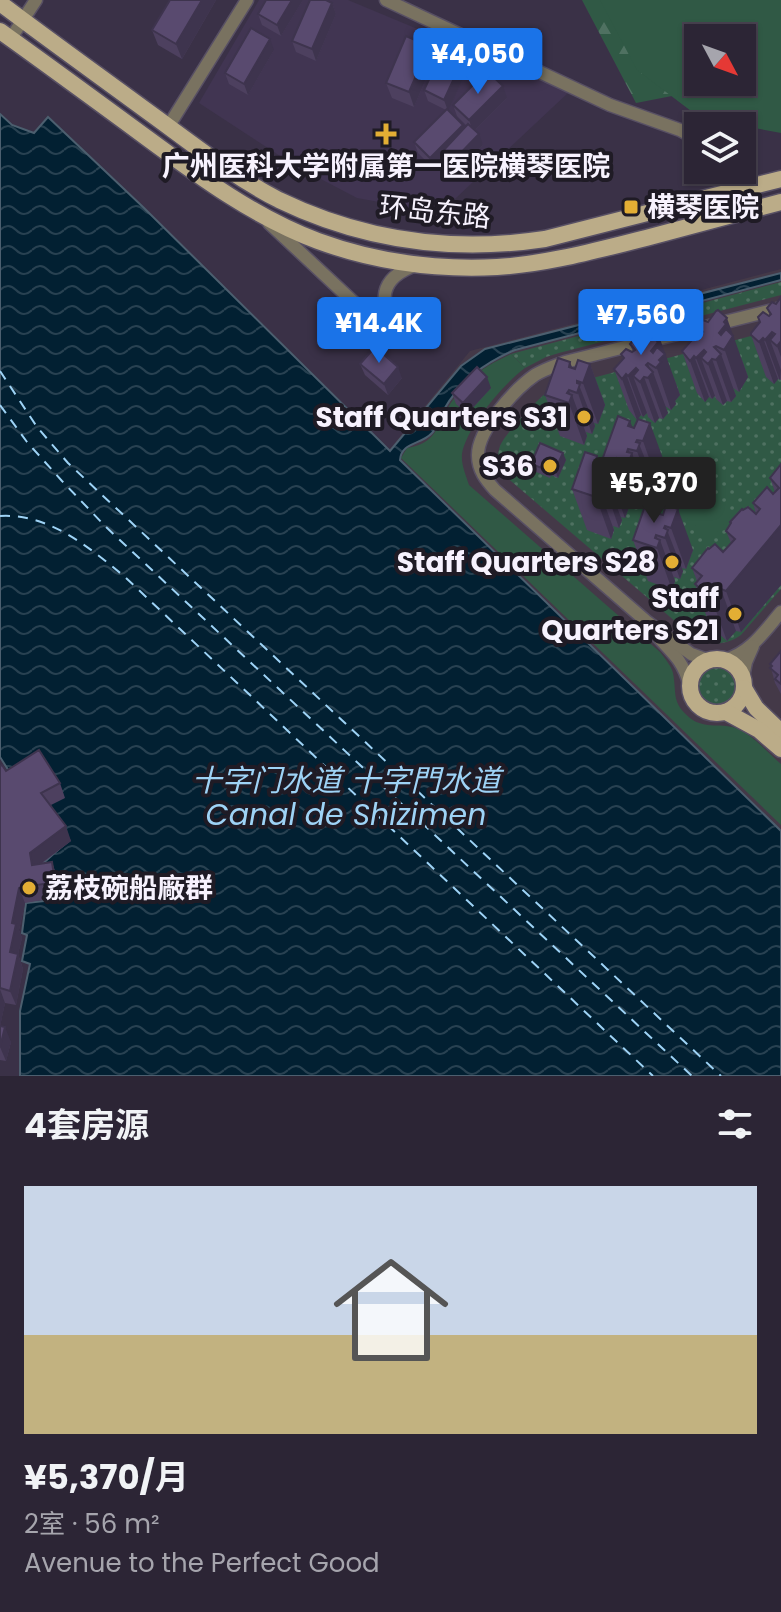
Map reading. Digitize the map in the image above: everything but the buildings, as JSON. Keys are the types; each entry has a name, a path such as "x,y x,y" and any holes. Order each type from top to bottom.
{"main road":[{"name":"环岛东路","path":"0,3 168,127 235,174 279,200 343,225 404,241 489,246 545,239 781,179"},
{"name":"环岛东路","path":"5,35 178,160 255,210 318,241 372,257 416,265 456,267 498,267 539,262 586,253 781,202"},
{"path":"781,732 756,708 734,665 719,660 697,667 693,672 689,683 692,699 703,710 726,712 759,730 781,749"},
{"path":"726,712 738,703 743,682"}],"street":[{"path":"5,35 23,20 36,0"},
{"path":"168,127 247,0"},
{"path":"386,0 610,105 684,132"},
{"path":"729,184 734,191"},
{"path":"255,210 393,339 384,294 392,277 416,265"},
{"path":"781,308 565,362 542,371 524,384 500,411 483,434 478,456 482,474 495,490 646,621 691,654 719,660 742,654 781,612"},
{"path":"646,621 679,658 689,683"},
{"path":"743,682 746,662 755,643"}],"shaded area":[{"name":"广州医科大学附属第一医院横琴医院","path":"259,0 348,0 569,92 440,213 357,198 294,165 199,103"},
{"path":"781,269 781,831 389,450 470,351"}],"green space":[{"path":"582,0 781,0 779,75 756,80 756,24 684,24 684,94 636,103"},
{"path":"600,0 781,0 781,133 756,128 756,112 691,111 637,70"},
{"path":"781,282 781,295 559,353 525,368 511,354"},
{"path":"781,328 781,589 741,635 725,642 703,642 505,476 498,462 499,450 521,418 552,390"},
{"path":"511,354 525,368 497,395 478,419 465,443 463,466 469,485 660,652 672,670 677,702 690,718 702,724 726,726 744,732 781,764 781,825 401,458 407,448 430,438 453,399 473,377"},
{"path":"692,483 730,517 711,539 672,505"},
{"path":"717,666 731,672 737,686 731,700 717,706 703,700 697,686 703,672"}],"water":[{"name":"十字门水道 十字門水道 Canal de Shizimen","path":"0,114 12,125 34,133 48,117 390,451 461,366 485,349 781,273 781,280 504,355 465,382 441,414 434,431 404,450 400,460 781,831 781,1076 20,1076 20,1011 30,964 22,961 27,935 22,933 26,903 62,899 60,872 40,876 38,868 69,840 14,779 0,757"}],"ferry route":[{"path":"0,371 37,427 68,463 721,1076"},
{"path":"0,405 27,442 106,527 692,1076"},
{"path":"0,516 35,520 52,526 83,544 125,577 653,1076"}],"place":[{"name":"广州医科大学附属第一医院横琴医院","path":"386,134"},
{"name":"横琴医院","path":"631,207"},
{"name":"Staff Quarters S31","path":"584,417"},
{"name":"S36","path":"550,466"},
{"name":"Staff Quarters S28","path":"672,562"},
{"name":"Staff Quarters S21","path":"735,614"},
{"name":"荔枝碗船廠群","path":"29,888"}]}
